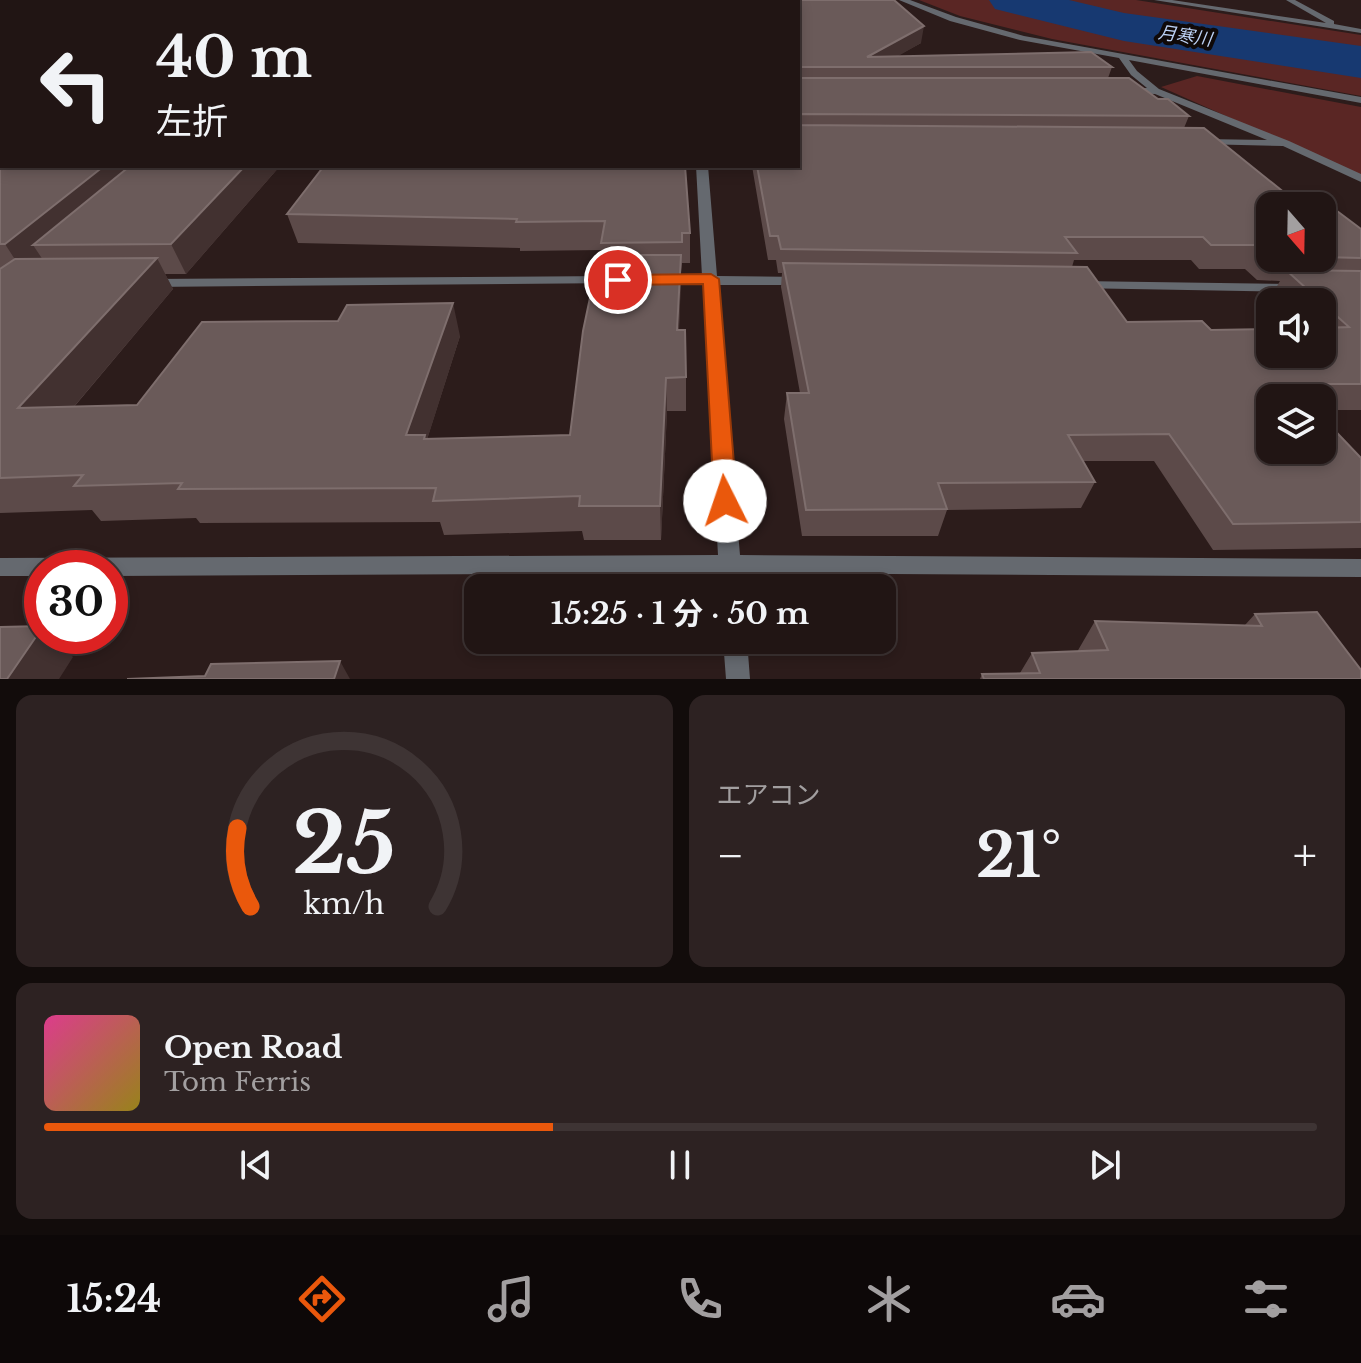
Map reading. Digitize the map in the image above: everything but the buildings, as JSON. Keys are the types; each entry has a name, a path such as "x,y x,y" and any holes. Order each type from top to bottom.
{"street":[{"path":"903,0 953,19 1009,34 1123,58 1361,100"},
{"path":"1158,0 1361,31"},
{"path":"1290,0 1339,28"},
{"path":"1123,58 1134,73 1156,91 1285,143 1361,178"},
{"path":"1110,91 1156,91"},
{"path":"1191,142 1285,143"},
{"path":"702,168 730,574"},
{"path":"141,283 822,281"},
{"path":"1060,285 1313,288"},
{"path":"0,567 729,564 1361,568"},
{"path":"736,654 738,679"}],"shaded area":[{"path":"919,0 1136,0 1361,35 1361,96 1052,39 960,16"},
{"path":"1197,76 1361,107 1361,176 1161,87"}],"waterway":[{"name":"月寒川","path":"1011,0 1124,27 1361,62"}],"route":[{"path":"618,280 711,279 725,501"}]}
